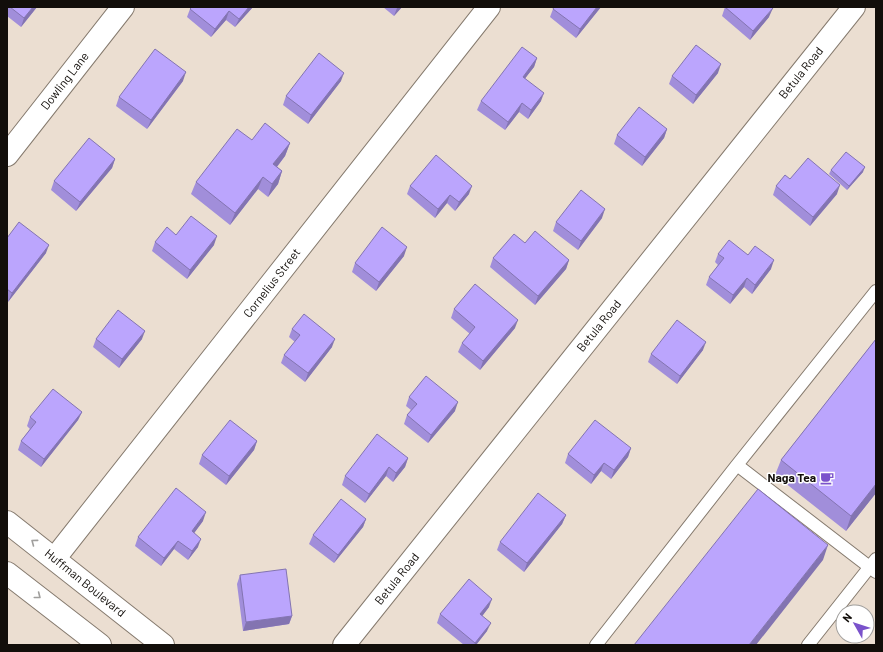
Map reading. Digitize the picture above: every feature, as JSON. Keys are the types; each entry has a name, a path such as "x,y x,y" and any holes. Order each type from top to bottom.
{"street":[{"name":"Dowling Lane","path":"7,155 123,7"},
{"name":"Cornelius Street","path":"55,558 489,7"},
{"name":"Betula Road","path":"344,645 854,7"},
{"name":"Huffman Boulevard","path":"7,522 55,558 163,645"},
{"path":"7,573 100,645"}],"lane":[{"path":"596,645 876,291"},
{"path":"737,465 874,566 808,645"}],"building":[{"path":"10,7 33,7 24,18"},
{"path":"192,7 249,7 239,19 229,11 215,29 190,9"},
{"path":"554,7 597,7 580,29 553,9"},
{"path":"725,7 771,7 773,8 753,31"},
{"path":"696,45 721,64 696,95 672,76"},
{"path":"522,47 537,58 523,77 544,93 531,110 522,103 508,122 481,101"},
{"path":"155,49 186,72 151,120 119,97"},
{"path":"319,53 344,73 311,115 286,96"},
{"path":"639,107 667,129 645,157 617,135"},
{"path":"265,123 290,143 273,164 282,171 272,184 263,177 235,213 196,182 237,129 252,140"},
{"path":"89,138 115,159 80,202 54,181"},
{"path":"846,152 865,167 849,186 831,170"},
{"path":"436,155 472,186 459,202 450,195 438,209 410,186"},
{"path":"808,158 840,185 813,217 776,186 785,175 790,179"},
{"path":"581,190 605,209 581,241 556,222"},
{"path":"191,216 217,236 190,270 155,242 167,227 176,235"},
{"path":"19,222 49,245 12,293 7,289 7,238"},
{"path":"382,227 407,247 379,282 355,263"},
{"path":"535,231 569,260 538,296 493,258 514,234 525,243"},
{"path":"729,240 748,255 755,246 774,260 755,285 747,278 733,295 709,277 724,258 718,254"},
{"path":"475,284 518,320 483,361 462,343 475,327 454,309"},
{"path":"118,310 145,331 122,359 96,339"},
{"path":"304,314 335,339 308,373 284,355 300,335 292,329"},
{"path":"677,320 706,342 680,376 651,354"},
{"path":"876,339 876,484 851,516 781,460"},
{"path":"426,376 458,402 431,435 407,415 417,404 409,397"},
{"path":"53,389 82,412 44,459 21,441 36,422 30,417"},
{"path":"230,420 257,441 229,476 202,455"},
{"path":"595,420 631,448 614,470 604,463 594,475 568,454"},
{"path":"377,434 408,458 396,473 389,467 369,494 345,476"},
{"path":"176,488 206,512 192,531 201,539 192,551 178,541 164,558 138,537"},
{"path":"758,489 828,545 749,645 634,645"},
{"path":"538,493 566,515 527,563 500,542"},
{"path":"341,499 366,519 338,555 313,535"},
{"path":"286,569 292,616 246,622 240,575"},
{"path":"469,579 492,599 480,614 491,623 475,643 440,614"}],"place":[{"name":"Naga Tea","path":"827,478"}]}
